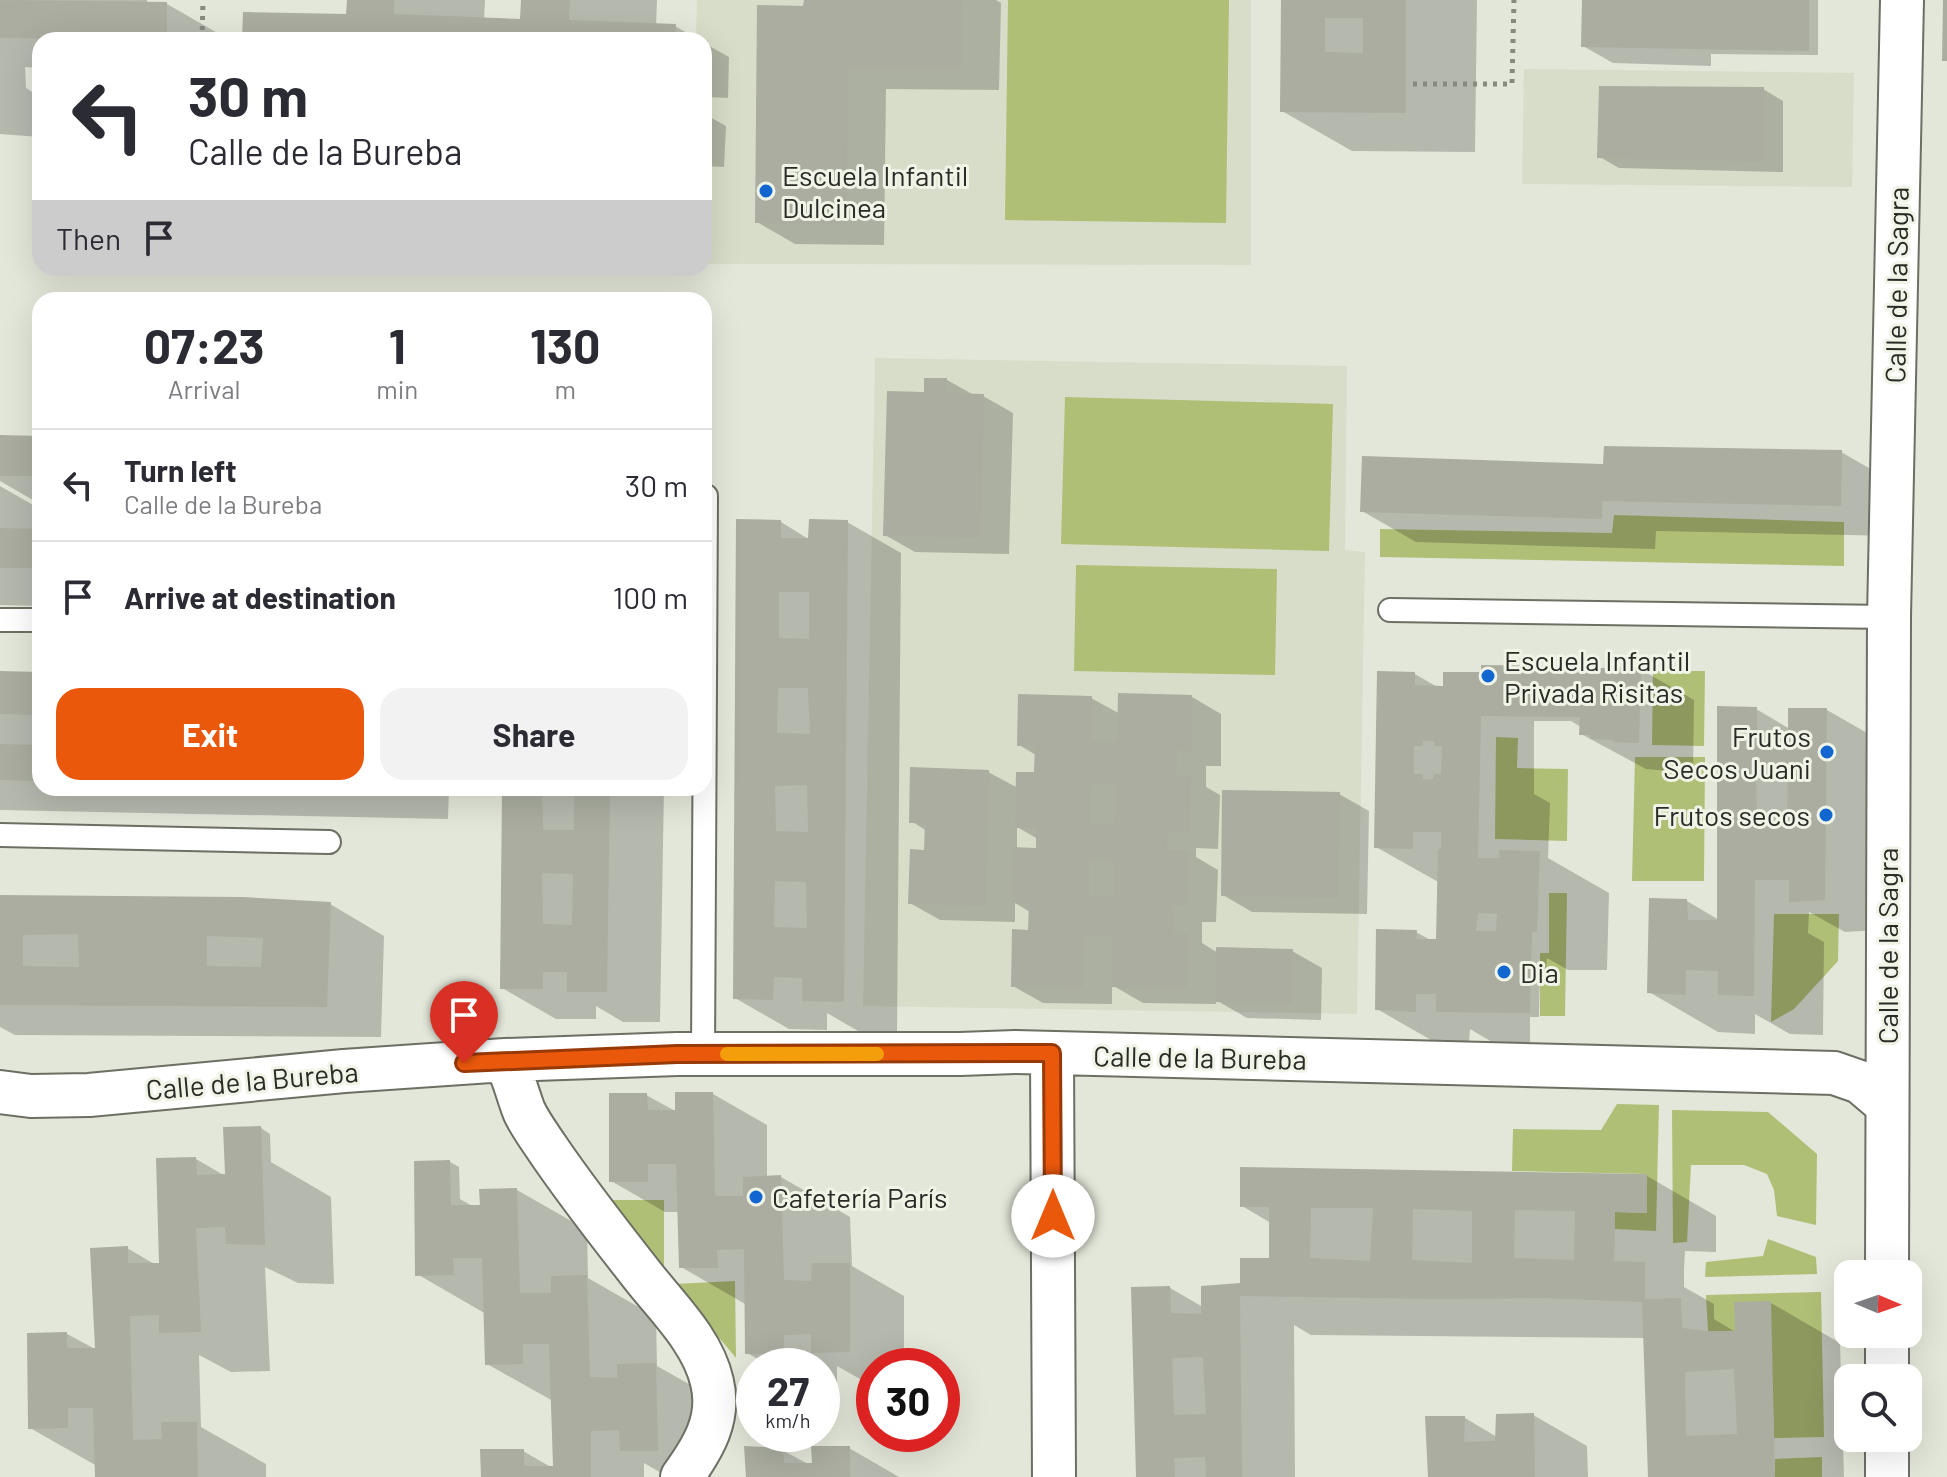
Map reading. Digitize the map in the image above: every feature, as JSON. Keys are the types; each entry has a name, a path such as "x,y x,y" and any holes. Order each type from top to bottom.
{"street":[{"name":"Calle de la Sagra","path":"1887,1260 1889,617 1902,0"},
{"name":"Calle de la Bureba","path":"0,1092 31,1096 89,1095 294,1075 505,1060 703,1054 1052,1053 1834,1073 1860,1082 1886,1104"},
{"path":"1052,1053 1054,1477"},
{"path":"505,1060 529,1120 547,1148 690,1336 706,1363 715,1399 713,1420 705,1445 682,1477"},
{"path":"1887,1452 1887,1477"}],"lane":[{"path":"1390,610 1889,617"},
{"path":"0,620 32,620"},
{"path":"703,1054 704,796"},
{"path":"0,835 329,842"}],"path":[{"path":"202,32 203,0"},
{"path":"1413,84 1512,84 1514,0"}],"shaded area":[{"path":"697,0 1251,0 1251,265 712,264 712,32 696,32"},
{"path":"1524,69 1854,73 1852,187 1522,184"},
{"path":"875,358 1347,366 1345,550 1365,552 1357,1014 863,1006"}],"green space":[{"path":"1008,0 1229,0 1226,223 1005,220"},
{"path":"1065,397 1333,404 1329,551 1061,544"},
{"path":"1614,515 1844,522 1844,566 1380,557 1380,529 1612,533"},
{"path":"1076,565 1277,569 1275,675 1074,671"},
{"path":"1653,671 1705,671 1704,746 1652,745"},
{"path":"1496,737 1518,738 1517,768 1568,769 1567,841 1495,839"},
{"path":"1635,757 1705,757 1704,881 1632,881"},
{"path":"1549,893 1567,893 1565,1016 1540,1016 1540,953 1549,953"},
{"path":"1774,914 1839,914 1838,961 1794,1009 1771,1022"},
{"path":"1617,1104 1659,1105 1656,1231 1615,1229 1615,1212 1646,1213 1647,1174 1512,1171 1513,1129 1601,1130"},
{"path":"1672,1110 1768,1112 1817,1154 1816,1225 1777,1216 1774,1190 1767,1174 1744,1165 1691,1165 1687,1242 1673,1243"},
{"path":"608,1200 664,1200 664,1275"},
{"path":"1768,1239 1816,1257 1817,1274 1705,1277 1706,1262 1763,1256"},
{"path":"735,1281 736,1358 674,1284"},
{"path":"1821,1292 1824,1437 1774,1438 1773,1405 1735,1331 1708,1331 1706,1295"},
{"path":"1822,1457 1822,1477 1775,1477 1775,1459"}],"building":[{"path":"0,0 167,2 167,32 32,32 32,38 0,38"},
{"path":"347,0 394,0 394,14 520,19 521,0 570,0 569,20 676,24 676,32 242,32 243,12 346,14"},
{"path":"804,0 962,0 961,69 848,68 846,224 755,223 757,5 803,6"},
{"path":"1281,0 1406,0 1406,113 1280,112","holes":["1325,18 1363,18 1363,53 1325,52"]},
{"path":"1582,0 1809,0 1809,51 1581,47"},
{"path":"1943,0 1947,0 1947,61 1942,61"},
{"path":"1599,86 1764,87 1764,162 1597,158"},
{"path":"924,378 947,378 947,393 984,394 980,538 883,536 887,391 924,392"},
{"path":"0,435 32,436 32,476 0,476"},
{"path":"1604,446 1842,450 1841,506 1602,501 1602,519 1360,512 1362,456 1603,464"},
{"path":"736,519 781,520 781,538 808,538 809,519 848,520 844,1002 802,1001 802,978 774,977 773,1000 733,999","holes":["779,592 809,592 809,639 779,638","778,688 808,688 810,734 777,733","807,785 808,832 776,831 775,786","775,881 806,882 807,928 774,927"]},
{"path":"0,528 32,529 32,568 0,568"},
{"path":"1481,665 1560,666 1561,669 1641,667 1639,743 1590,739 1590,735 1579,735 1580,717 1481,716 1478,858 1500,858 1499,850 1540,851 1537,931 1532,932 1530,1013 1436,1012 1436,994 1416,994 1416,1012 1375,1010 1376,929 1417,930 1416,939 1436,939 1438,849 1441,849 1441,832 1413,832 1413,849 1374,848 1377,671 1415,672 1415,685 1443,686 1443,672 1481,672","holes":["1423,741 1434,741 1434,746 1442,746 1441,774 1434,774 1433,779 1423,780 1423,774 1414,774 1414,746 1423,746","1478,913 1497,914 1496,931 1476,931"]},
{"path":"0,671 32,672 32,715 0,714"},
{"path":"1118,693 1192,695 1191,751 1177,750 1177,775 1191,776 1189,833 1167,833 1167,850 1189,850 1187,906 1173,906 1173,933 1188,933 1187,988 1112,987 1113,936 1084,936 1083,988 1011,987 1012,929 1028,930 1029,904 1012,903 1013,847 1036,848 1036,828 1015,828 1016,772 1034,772 1035,746 1017,746 1018,694 1092,696 1092,741 1117,742","holes":["1091,783 1116,784 1115,825 1090,824","1089,859 1114,860 1114,897 1089,897"]},
{"path":"1717,706 1757,707 1757,731 1788,732 1788,708 1827,708 1825,900 1789,902 1789,880 1755,880 1754,996 1718,995 1718,971 1686,970 1686,995 1647,993 1649,898 1687,899 1688,920 1717,920","holes":["1756,777 1788,777 1787,821 1757,821"]},
{"path":"0,744 32,745 32,781 0,780"},
{"path":"910,767 989,770 986,906 908,904 910,849 924,850 925,823 909,823"},
{"path":"1222,790 1340,792 1338,898 1221,896"},
{"path":"502,796 542,796 543,830 574,830 574,796 610,796 607,992 567,992 567,972 543,972 543,989 500,989","holes":["542,873 573,874 572,925 543,924"]},
{"path":"0,895 242,897 331,902 327,1007 0,1005","holes":["78,934 79,967 23,966 23,935","207,936 263,938 261,967 207,966"]},
{"path":"1216,947 1293,949 1292,1004 1216,1002"},
{"path":"675,1092 713,1092 715,1196 743,1196 743,1177 781,1175 784,1280 811,1281 812,1263 850,1263 850,1352 840,1352 840,1348 811,1348 811,1334 784,1335 784,1348 745,1348 744,1249 717,1250 718,1268 679,1268 676,1164 648,1164 648,1182 609,1182 609,1093 647,1093 648,1110 675,1110"},
{"path":"261,1126 265,1245 226,1244 225,1227 196,1228 201,1332 159,1333 159,1315 130,1316 133,1440 162,1439 161,1422 197,1422 198,1477 95,1477 93,1408 68,1408 68,1428 28,1429 27,1333 67,1332 67,1348 95,1348 90,1248 128,1246 128,1263 159,1263 156,1158 196,1157 197,1175 225,1174 223,1127"},
{"path":"450,1160 451,1205 480,1205 479,1189 517,1188 520,1293 551,1293 551,1276 587,1275 590,1377 617,1378 617,1364 656,1363 658,1451 620,1451 619,1430 591,1431 591,1477 481,1477 480,1449 524,1449 524,1466 553,1466 549,1344 523,1344 523,1364 485,1365 482,1258 453,1258 454,1275 415,1276 414,1161"},
{"path":"1240,1167 1647,1174 1647,1213 1615,1212 1614,1261 1645,1262 1645,1299 1681,1298 1682,1328 1708,1331 1735,1331 1734,1302 1771,1301 1775,1477 1648,1477 1642,1302 1543,1298 1240,1296 1242,1477 1206,1477 1205,1457 1174,1458 1175,1477 1136,1477 1131,1287 1170,1286 1171,1313 1201,1314 1201,1286 1240,1283 1240,1258 1269,1258 1269,1207 1240,1207","holes":["1311,1208 1373,1208 1370,1261 1310,1258","1413,1209 1472,1211 1472,1263 1412,1260","1515,1210 1575,1211 1574,1260 1514,1258","1203,1357 1206,1414 1174,1415 1172,1358","1734,1369 1737,1434 1686,1436 1685,1372"]},
{"path":"1534,1413 1535,1477 1428,1477 1425,1416 1465,1416 1464,1442 1495,1441 1496,1414"},
{"path":"840,1446 850,1446 850,1477 746,1477 744,1452 783,1452 784,1463 812,1463 811,1452 840,1452"}],"slow traffic":[{"path":"727,1054 877,1054"}],"place":[{"name":"Escuela Infantil Dulcinea","path":"766,191"},
{"name":"Escuela Infantil Privada Risitas","path":"1488,676"},
{"name":"Frutos Secos Juani","path":"1827,752"},
{"name":"Frutos secos","path":"1826,815"},
{"name":"Dia","path":"1504,972"},
{"name":"Cafetería París","path":"756,1197"}],"route":[{"path":"464,1063 677,1054 1052,1053 1053,1216"}]}
